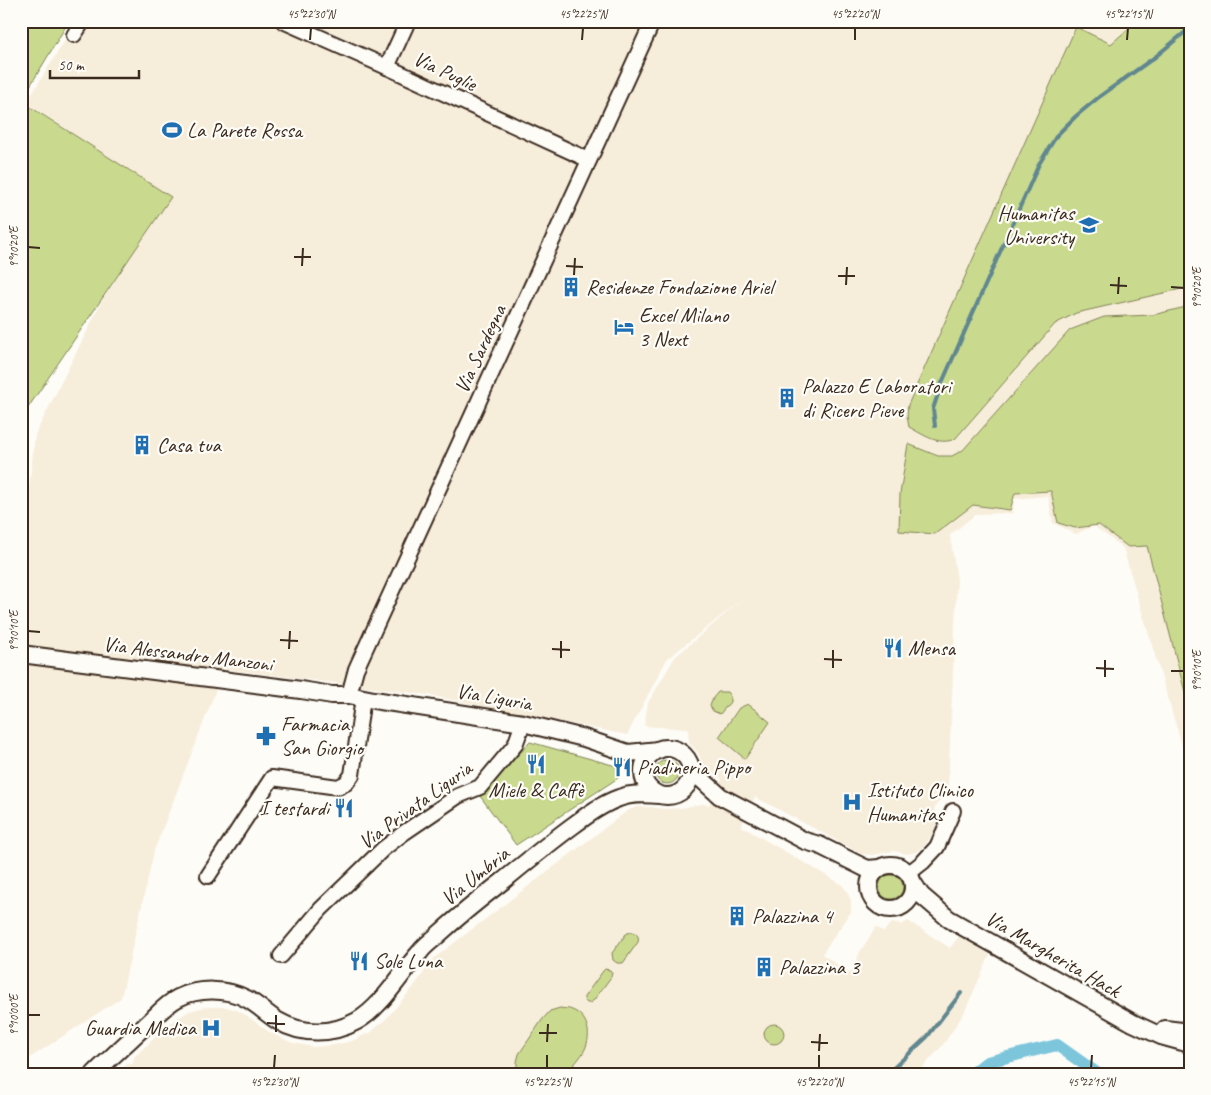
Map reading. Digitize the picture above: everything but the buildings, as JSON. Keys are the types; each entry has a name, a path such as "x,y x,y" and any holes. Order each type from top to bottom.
{"street":[{"path":"74,35 83,21"},
{"name":"Via Puglie","path":"283,21 589,160"},
{"path":"387,67 408,21"},
{"name":"Via Sardegna","path":"208,876 272,778 338,787 346,783 352,775 356,669 653,21"},
{"name":"Via Alessandro Manzoni","path":"21,654 356,697"},
{"name":"Via Liguria","path":"356,697 523,723 584,738 628,753 659,750"},
{"name":"Via Privata Liguria","path":"281,956 321,909 382,849 458,796 480,787 514,745 523,723"},
{"path":"620,798 631,790 644,773 647,760 652,754 659,750 670,748 685,756 699,777 720,796 806,841 816,850 854,872 875,902 881,907 888,910 900,908 925,911 949,919"},
{"name":"Via Liguria","path":"628,753 644,773"},
{"path":"668,794 682,790 689,782 691,776 690,765"},
{"path":"644,773 648,786 653,791 668,794 704,793 720,796"},
{"name":"Via Umbria","path":"94,1074 164,1009 177,999 191,993 220,991 234,994 246,998 278,1021 292,1028 309,1032 340,1029 358,1021 369,1013 384,997 420,950 557,837 594,810 620,798 634,795 668,794"},
{"path":"900,908 907,904 911,898 914,889 912,878 937,847 953,811"},
{"path":"806,841 820,844 867,869 880,868"},
{"path":"869,891 871,878 880,868 894,864 900,866 912,878 921,895 949,919"},
{"name":"Via Margherita Hack","path":"949,919 1138,1026 1161,1036 1190,1044"},
{"path":"1138,1026 1190,1032"}],"shaded area":[{"path":"77,21 1190,21 1190,765 1188,766 1123,548 1094,526 1076,534 1053,523 1048,496 1014,499 1013,513 976,514 950,535 957,580 948,788 934,809 938,820 934,832 924,846 916,852 906,854 894,851 873,855 862,854 755,797 741,826 841,884 847,891 851,901 851,912 822,954 851,973 860,952 876,927 884,932 893,923 901,925 908,921 950,948 959,936 990,955 964,1013 943,1045 917,1074 117,1074 129,1063 131,1065 134,1057 160,1033 164,1035 171,1026 169,1024 189,1011 205,1007 226,1007 237,1010 272,1034 293,1043 314,1047 352,1041 370,1033 386,1019 415,985 433,959 627,811 637,807 665,809 702,804 709,805 722,779 705,769 698,753 689,743 688,729 644,726 648,703 675,657 744,598 667,659 627,735 428,695 224,669 154,851 121,998 25,1061 21,1040 21,559 35,435 103,299 170,197 26,103"}],"green space":[{"path":"21,21 69,21 21,101"},
{"path":"1137,21 1190,21 1190,287 1076,313 1055,324 955,439 949,441 937,440 909,427 908,405 1076,27 1111,44"},
{"path":"21,101 171,197 21,418"},
{"path":"1190,306 1190,701 1187,700 1147,546 1128,547 1099,525 1075,528 1058,523 1051,491 1015,493 1010,510 973,505 935,534 899,531 900,494 908,444 938,456 952,456 963,450 1070,330 1104,317 1153,315"},
{"path":"718,692 727,692 730,696 730,702 720,714 713,711 710,706"},
{"path":"748,704 770,722 745,759 719,737 739,708"},
{"path":"530,742 616,766 618,778 516,845 480,796"},
{"path":"667,760 676,763 679,772 676,781 667,784 658,781 655,772 658,763"},
{"path":"891,875 900,878 903,887 900,896 891,899 882,896 879,887 882,878"},
{"path":"630,932 637,935 638,942 623,963 617,963 613,960 612,953 626,934"},
{"path":"605,969 610,970 612,973 611,977 594,1000 587,1003 584,997"},
{"path":"560,1008 569,1009 577,1013 585,1021 588,1037 581,1056 566,1074 517,1074 519,1054 550,1011"},
{"path":"774,1024 781,1027 784,1034 781,1041 774,1044 767,1041 764,1034 767,1027"}],"waterway":[{"path":"935,426 933,409 941,385 1039,164 1057,135 1099,97 1155,57 1190,28"},
{"path":"887,1074 927,1037 961,993"},
{"path":"972,1074 987,1062 1057,1045 1098,1074"}],"place":[{"name":"La Parete Rossa","path":"172,130"},
{"name":"Humanitas University","path":"1089,225"},
{"name":"Residenze Fondazione Ariel","path":"571,287"},
{"name":"Excel Milano 3 Next","path":"624,327"},
{"name":"Palazzo E Laboratori di Ricerc Pieve","path":"787,398"},
{"name":"Casa tua","path":"142,445"},
{"name":"Mensa","path":"893,648"},
{"name":"Farmacia San Giorgio","path":"266,736"},
{"name":"Miele & Caffè","path":"536,764"},
{"name":"Piadineria Pippo","path":"622,767"},
{"name":"Istituto Clinico Humanitas","path":"852,802"},
{"name":"I testardi","path":"344,808"},
{"name":"Palazzina 4","path":"737,916"},
{"name":"Sole Luna","path":"359,961"},
{"name":"Palazzina 3","path":"764,967"},
{"name":"Guardia Medica","path":"211,1028"}]}
